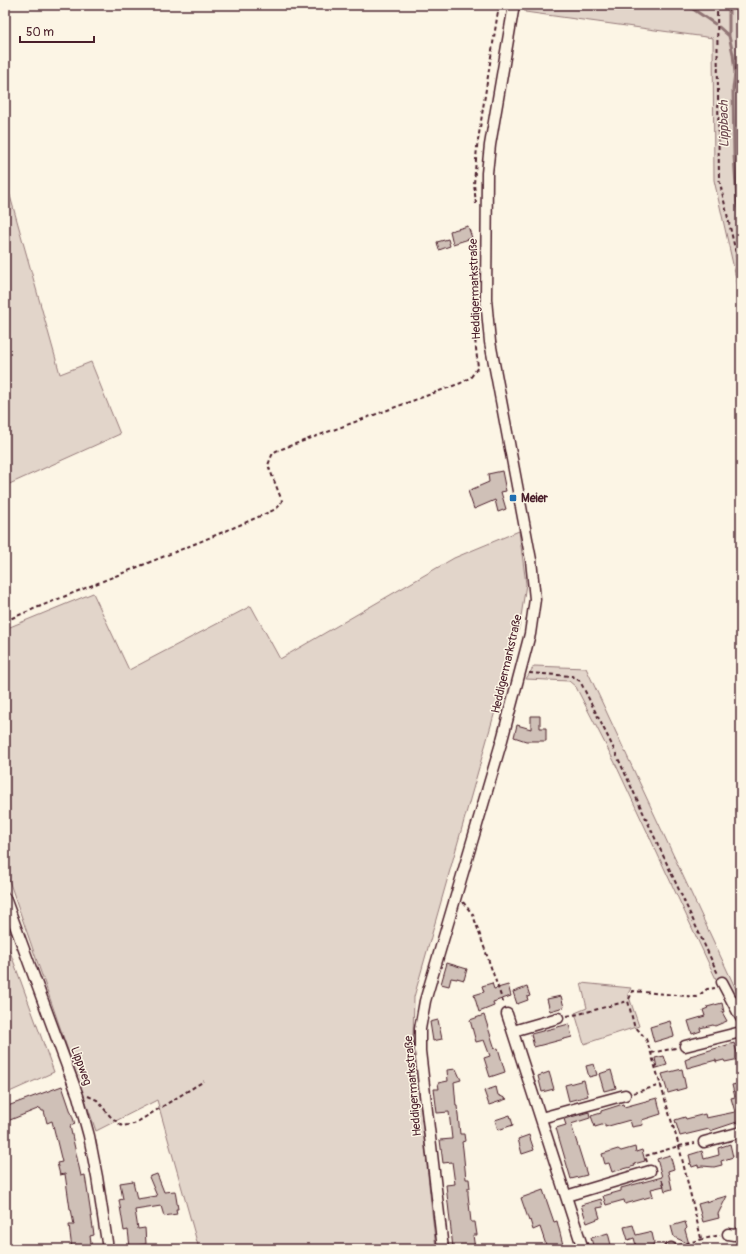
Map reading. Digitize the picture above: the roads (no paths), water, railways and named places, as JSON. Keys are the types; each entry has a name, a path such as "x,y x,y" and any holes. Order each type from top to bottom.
{"street":[{"name":"Heddigermarkstraße","path":"443,1249 420,1051 420,1029 425,1001 502,740 530,634 535,599 531,560 490,342 486,299 487,173 490,145 514,5"},
{"name":"Lippweg","path":"5,898 78,1096 91,1144 108,1249"},
{"path":"723,984 741,1018"},
{"path":"507,1014 583,1249"},
{"path":"512,1031 558,1018"},
{"path":"685,1046 741,1032"},
{"path":"541,1118 625,1095"},
{"path":"704,1142 741,1132"},
{"path":"566,1196 650,1171"},
{"path":"728,1234 734,1235 741,1233"}],"waterway":[{"path":"682,5 690,7 715,24"},
{"path":"729,5 729,36 735,73 733,89"},
{"path":"719,27 729,36"},
{"name":"Lippbach","path":"741,77 733,90 734,155 737,202 741,220"}],"place":[{"name":"Meier","path":"513,498"}]}
